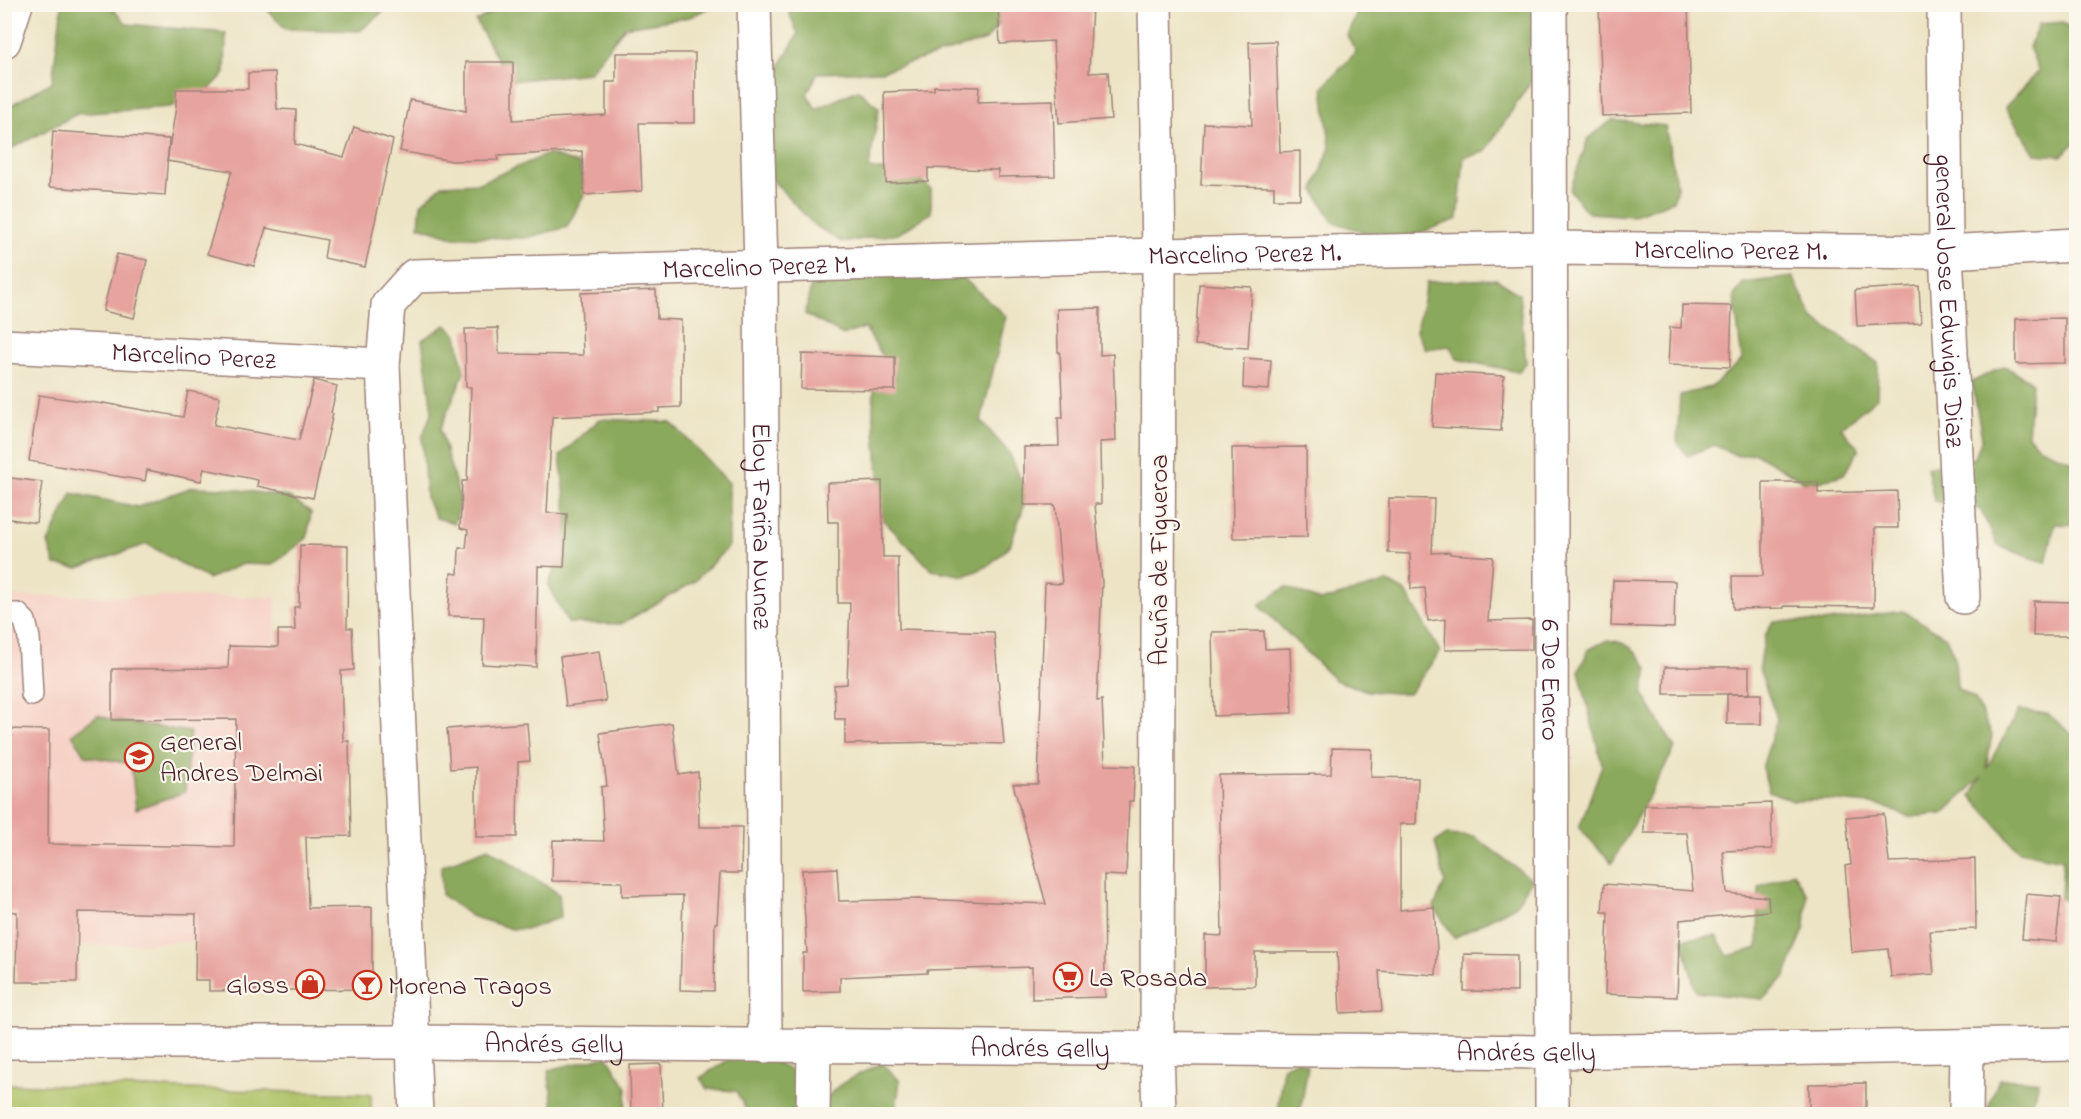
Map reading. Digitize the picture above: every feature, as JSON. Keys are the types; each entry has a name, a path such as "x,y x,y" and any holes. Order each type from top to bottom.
{"street":[{"path":"4,41 16,4"},
{"name":"Eloy Fariña Nunez","path":"754,4 761,266 765,1046"},
{"name":"Acuña de Figueroa","path":"1155,4 1159,255 1157,1049 1159,1114"},
{"name":"6 De Enero","path":"1550,4 1552,1114"},
{"name":"general Jose Eduvigis Diaz","path":"1944,4 1946,252 1963,597"},
{"name":"Marcelino Perez M.","path":"383,365 388,305 414,276 1159,255 1549,248 1946,252 2076,245"},
{"name":"Marcelino Perez","path":"4,346 383,365"},
{"path":"383,365 416,1114"},
{"name":"Andrés Gelly","path":"4,1042 414,1042 1551,1052 2076,1044"},
{"path":"813,1114 814,1046"},
{"path":"1966,1114 1967,1047"}],"lane":[{"path":"4,614 18,614 25,621 29,638 32,695"}],"shaded area":[{"name":"General Andres Delmai","path":"4,596 276,597 272,938 5,949"}],"green space":[{"path":"265,4 391,5 360,31 286,29 265,8"},
{"path":"62,5 109,5 127,24 226,33 225,73 205,94 169,107 77,114 9,150 5,134 4,109 52,82"},
{"path":"505,5 715,5 690,17 625,27 589,73 510,81 476,21"},
{"path":"786,5 1015,5 986,40 882,71 818,73 807,94 816,109 858,90 879,108 869,168 915,175 931,189 931,213 898,234 842,242 814,225 764,171 767,88 798,34"},
{"path":"1360,5 1546,5 1554,46 1485,152 1464,157 1458,219 1394,242 1333,222 1314,190 1330,147 1323,87 1356,52 1347,35"},
{"path":"2063,22 2076,34 2076,142 2061,156 2035,154 2005,107 2039,71 2029,47 2039,24"},
{"path":"1612,120 1665,126 1677,187 1673,201 1632,216 1589,213 1570,190 1588,139"},
{"path":"548,154 579,164 586,191 567,227 526,238 453,237 419,226 421,204 442,185 479,183"},
{"path":"900,261 964,279 1006,316 981,421 1010,454 1029,500 1024,505 1010,546 988,566 965,576 932,570 883,520 873,411 874,390 896,378 865,328 843,335 805,314 813,278"},
{"path":"1793,277 1813,318 1878,363 1877,398 1841,428 1859,449 1844,474 1819,482 1803,481 1755,453 1738,456 1714,445 1687,456 1677,441 1680,395 1711,387 1742,360 1734,296 1743,283"},
{"path":"1496,279 1519,294 1526,363 1518,372 1457,359 1450,346 1425,349 1416,331 1427,282"},
{"path":"446,325 457,335 464,373 440,429 460,500 455,523 436,518 426,497 422,438 432,411 422,340"},
{"path":"2004,366 2032,382 2028,435 2038,447 2076,463 2076,525 2055,524 2046,563 1998,546 1980,509 1934,501 1927,467 1975,458 1982,438 1972,382"},
{"path":"600,419 671,422 729,483 729,546 694,582 621,624 568,623 548,585 564,549 567,514 560,456"},
{"path":"192,487 226,488 289,497 311,512 307,538 272,565 243,564 208,579 147,544 78,568 55,565 48,543 72,493 138,507"},
{"path":"1388,582 1406,592 1440,652 1409,694 1368,691 1335,680 1259,605 1286,587 1320,601"},
{"path":"1903,611 1946,637 1955,658 1957,688 1975,699 1992,735 1986,769 2019,710 2048,714 2076,738 2076,911 2061,897 2063,860 2019,851 1971,796 1982,777 1943,814 1909,817 1880,805 1826,800 1793,801 1769,791 1762,768 1777,719 1759,669 1765,636 1773,621 1822,622"},
{"path":"1607,640 1627,645 1648,668 1643,694 1675,748 1612,863 1579,828 1602,765 1579,671 1588,650"},
{"path":"98,715 112,720 190,732 185,792 136,809 131,764 86,756 72,734"},
{"path":"1447,835 1475,837 1532,880 1515,906 1454,938 1434,907 1445,882 1435,842"},
{"path":"488,848 559,894 561,917 528,929 512,929 471,916 442,895 441,866"},
{"path":"1793,872 1807,895 1805,927 1785,977 1763,999 1696,992 1682,939 1716,936 1728,956 1758,948 1759,887"},
{"path":"748,1047 796,1073 801,1079 793,1114 748,1114 736,1091 708,1089 700,1078"},
{"path":"607,1056 627,1088 625,1114 554,1114 548,1070"},
{"path":"1297,1060 1308,1066 1300,1114 1277,1114 1283,1067"},
{"path":"882,1063 900,1081 895,1114 821,1114 825,1103 836,1088"},
{"path":"1999,1079 2038,1081 2030,1114 1986,1114"},
{"path":"5,1084 371,1094 371,1114 5,1114"}],"building":[{"path":"1092,4 1089,73 1108,72 1111,119 1059,123 1053,41 1000,44 998,6"},
{"path":"1599,4 1688,4 1691,113 1602,116"},
{"path":"1276,41 1280,152 1300,151 1300,199 1274,199 1274,187 1201,185 1204,123 1252,125 1249,42"},
{"path":"616,53 695,53 695,123 639,123 642,191 584,195 582,151 498,156 498,160 452,161 400,151 410,100 466,111 466,62 513,62 513,120 606,115 606,82 616,82"},
{"path":"275,72 277,109 296,110 295,144 344,157 354,127 393,140 365,267 324,258 327,240 266,228 254,266 207,254 232,171 167,161 176,107 176,89 248,89 248,73"},
{"path":"934,86 979,87 978,102 1053,100 1055,176 998,177 998,170 928,168 928,181 886,183 884,92 934,90"},
{"path":"53,131 169,139 165,195 49,187"},
{"path":"117,254 147,260 134,318 103,311"},
{"path":"1199,284 1252,287 1248,348 1195,345"},
{"path":"1919,286 1921,323 1857,326 1855,290"},
{"path":"656,290 657,319 681,320 681,407 659,408 659,412 552,417 547,513 567,514 564,567 538,566 536,667 482,664 484,617 448,616 451,573 458,574 459,548 466,548 468,530 460,528 462,481 467,481 471,387 466,387 465,329 498,328 499,354 583,355 581,293"},
{"path":"1682,305 1732,306 1730,367 1668,365 1670,327 1681,328"},
{"path":"1100,308 1100,355 1113,354 1116,441 1100,442 1101,504 1095,504 1102,582 1097,701 1102,700 1105,765 1135,766 1133,801 1129,801 1126,876 1104,875 1105,997 1032,999 1032,967 927,970 927,973 840,977 840,991 803,992 803,953 807,953 802,870 837,868 839,901 919,899 1046,904 1013,784 1038,784 1045,583 1062,584 1055,505 1024,505 1024,447 1059,446 1058,418 1063,418 1057,309"},
{"path":"2065,318 2065,363 2016,364 2016,319"},
{"path":"802,354 895,357 895,390 801,389"},
{"path":"1244,358 1271,360 1269,390 1243,388"},
{"path":"1435,372 1504,376 1501,431 1432,427"},
{"path":"314,380 337,386 331,413 333,414 313,498 257,486 258,480 204,469 201,481 147,470 145,481 29,461 39,395 183,417 188,391 220,397 214,425 299,440"},
{"path":"1306,447 1307,537 1233,538 1232,448"},
{"path":"11,478 42,482 36,523 4,518 4,486 10,487"},
{"path":"882,481 883,557 898,557 899,629 994,632 1004,744 939,742 845,744 845,719 835,719 834,685 847,684 850,603 838,603 838,522 828,522 827,483"},
{"path":"1763,482 1818,482 1818,493 1897,491 1898,528 1875,528 1874,607 1784,606 1784,608 1733,609 1732,576 1763,576"},
{"path":"1389,498 1434,499 1432,553 1450,552 1450,554 1493,557 1488,621 1532,620 1532,649 1445,650 1446,619 1428,621 1425,588 1411,589 1410,554 1388,553"},
{"path":"300,545 348,546 347,628 352,628 354,670 341,671 343,741 349,741 351,836 306,837 308,908 372,907 372,989 209,991 209,980 195,980 196,914 78,912 77,982 16,982 17,912 4,911 4,729 49,730 48,844 234,847 236,719 112,720 112,669 228,668 229,646 278,647 278,630 295,630 294,607 299,607"},
{"path":"1613,580 1675,581 1674,628 1611,626"},
{"path":"2034,601 2076,602 2076,636 2033,636"},
{"path":"1264,631 1265,649 1290,648 1292,713 1214,716 1212,632"},
{"path":"599,651 606,701 566,706 560,657"},
{"path":"1665,667 1749,667 1749,694 1664,694"},
{"path":"1727,694 1761,694 1761,724 1727,724"},
{"path":"527,723 530,761 518,762 517,837 476,837 476,767 450,769 447,729"},
{"path":"672,723 679,775 698,772 699,827 742,827 741,873 720,873 717,923 715,923 714,991 680,990 683,895 622,896 622,882 552,881 553,840 604,841 601,787 607,786 600,733"},
{"path":"1332,748 1372,749 1371,777 1418,778 1416,824 1400,824 1400,910 1434,907 1436,975 1379,971 1382,1011 1340,1013 1337,952 1255,952 1255,986 1205,987 1205,935 1222,936 1219,775 1331,774"},
{"path":"1771,803 1772,849 1723,851 1727,893 1768,897 1769,911 1680,920 1677,997 1605,994 1608,912 1602,912 1604,884 1693,891 1687,833 1644,833 1644,805"},
{"path":"1884,814 1889,862 1975,859 1976,929 1930,931 1934,974 1891,977 1888,949 1852,952 1845,866 1851,865 1846,817"},
{"path":"2026,894 2061,897 2056,942 2022,939"},
{"path":"1464,954 1517,955 1517,992 1464,991"},
{"path":"661,1064 663,1114 631,1114 630,1065"},
{"path":"1866,1083 1866,1112 1809,1114 1809,1084"}],"place":[{"name":"General Andres Delmai","path":"139,757"},
{"name":"La Rosada","path":"1068,977"},
{"name":"Gloss","path":"310,984"},
{"name":"Morena Tragos","path":"367,985"}]}
